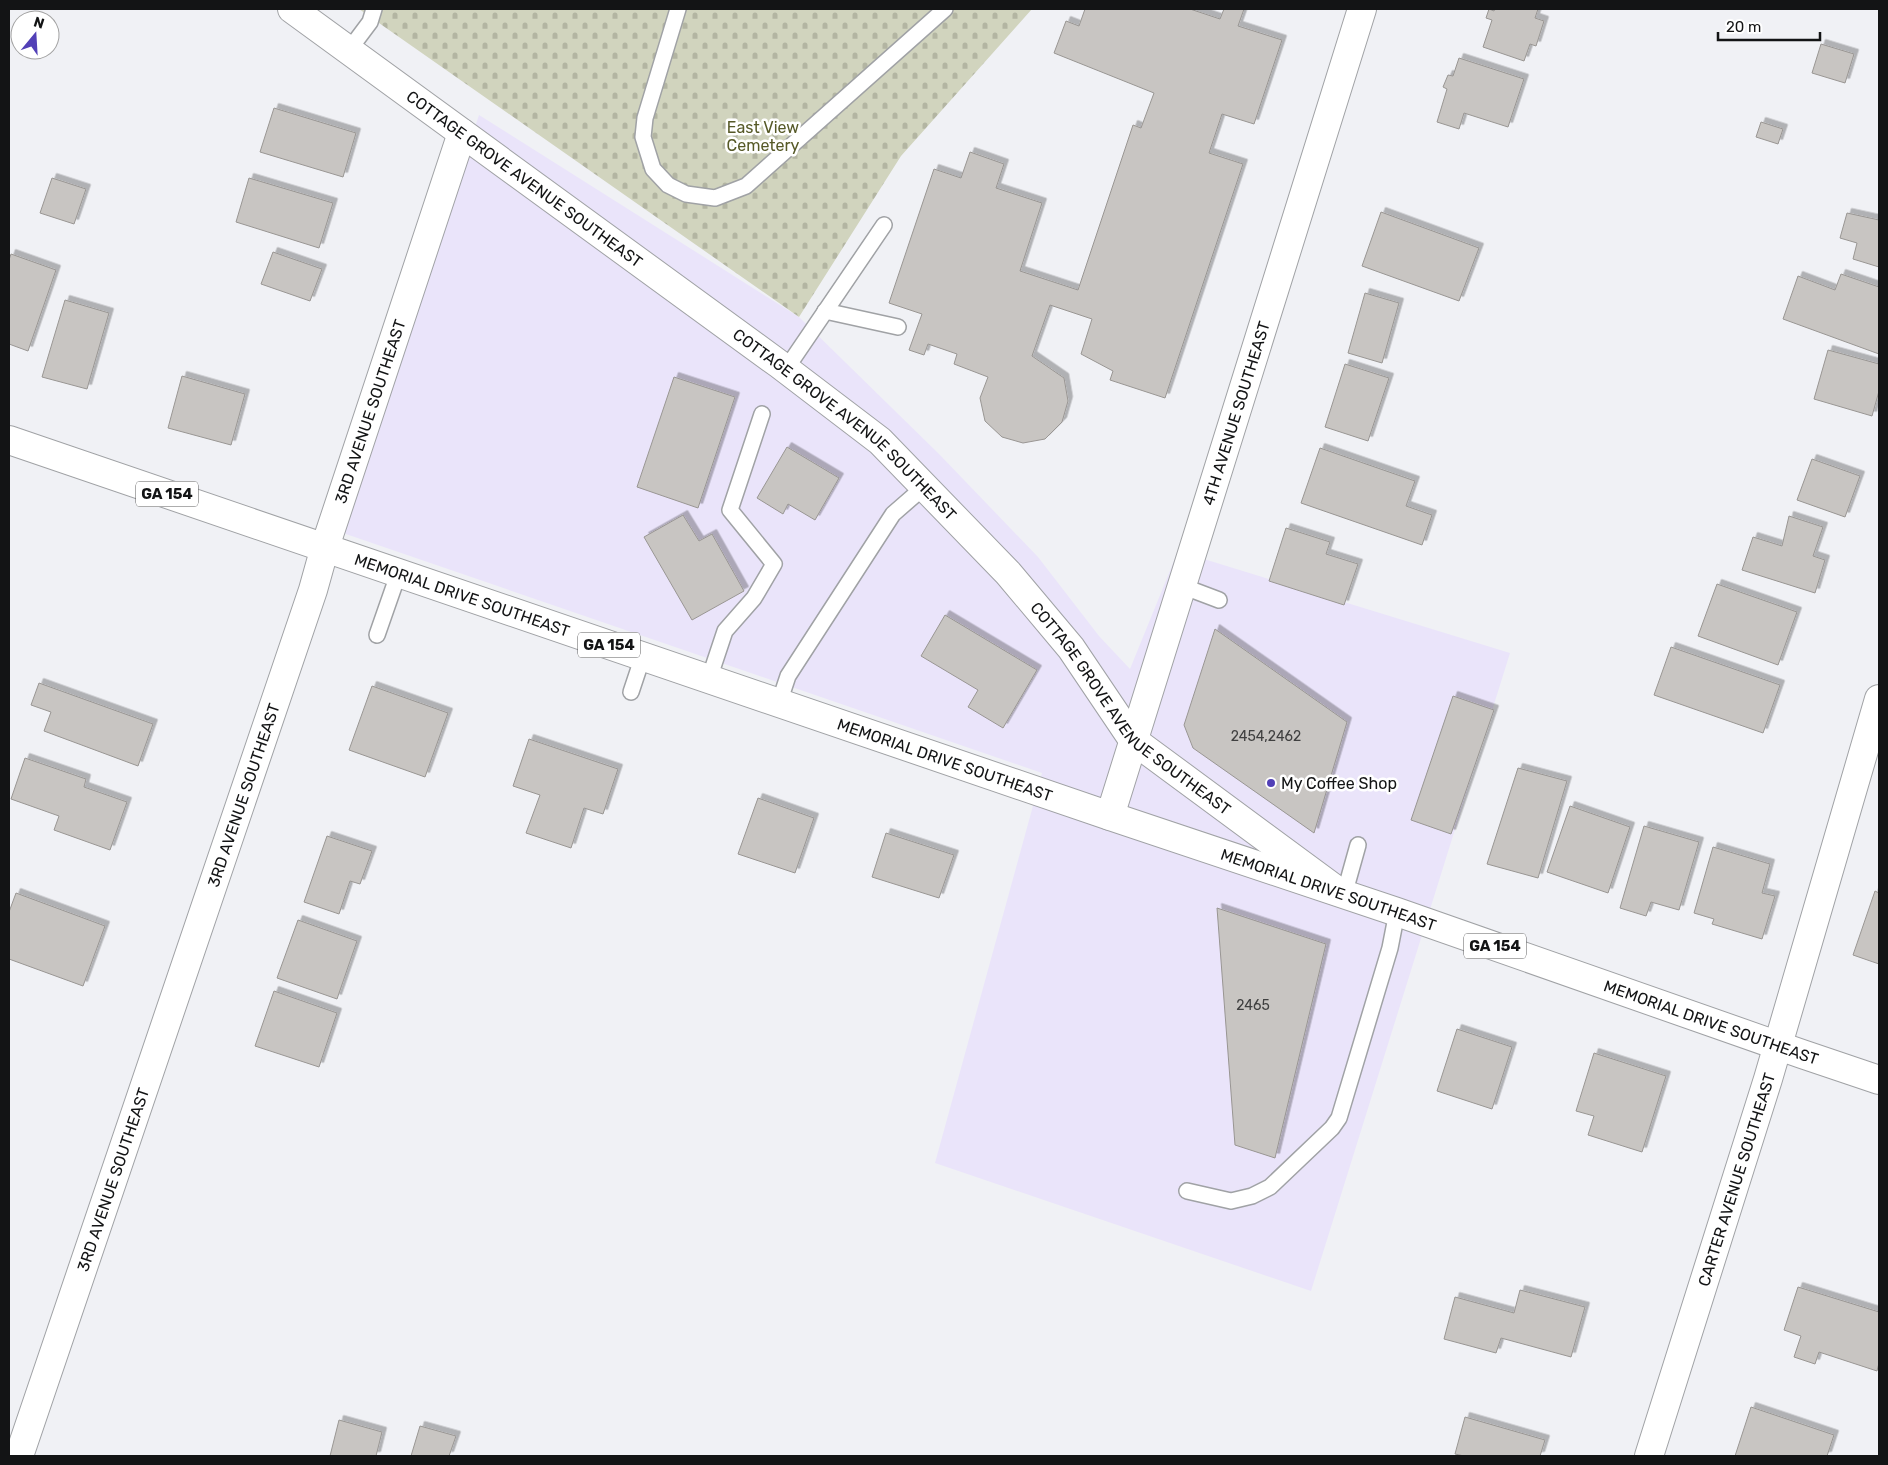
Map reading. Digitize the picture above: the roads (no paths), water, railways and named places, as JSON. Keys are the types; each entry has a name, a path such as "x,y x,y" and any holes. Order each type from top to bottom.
{"street":[{"name":"COTTAGE GROVE AVENUE SOUTHEAST","path":"292,9 786,368 880,441 1008,573 1072,648 1134,740 1344,895"},
{"name":"4TH AVENUE SOUTHEAST","path":"1110,816 1362,9"},
{"name":"3RD AVENUE SOUTHEAST","path":"19,1456 313,590 325,547 462,132"},
{"name":"MEMORIAL DRIVE SOUTHEAST","path":"9,440 1110,816 1397,912 1879,1080"},
{"name":"CARTER AVENUE SOUTHEAST","path":"1649,1456 1778,1046 1879,699"}],"lane":[{"path":"349,50 370,22 374,9"},
{"path":"678,9 645,118 644,137 653,169 668,185 686,194 714,198 746,186 945,9"},
{"path":"786,368 884,225"},
{"path":"825,310 898,327"},
{"path":"709,679 725,631 754,598 774,564 730,510 762,414"},
{"path":"779,703 788,676 893,514 924,487"},
{"path":"377,635 399,572"},
{"path":"1182,586 1219,600"},
{"path":"631,692 643,656"},
{"path":"1344,895 1358,845"},
{"path":"1187,1191 1231,1201 1252,1196 1270,1187 1332,1128 1339,1118 1390,948 1397,912"}],"place":[{"name":"My Coffee Shop","path":"1271,783"}],"park label":[{"name":"East View Cemetery","path":"763,136"}]}
